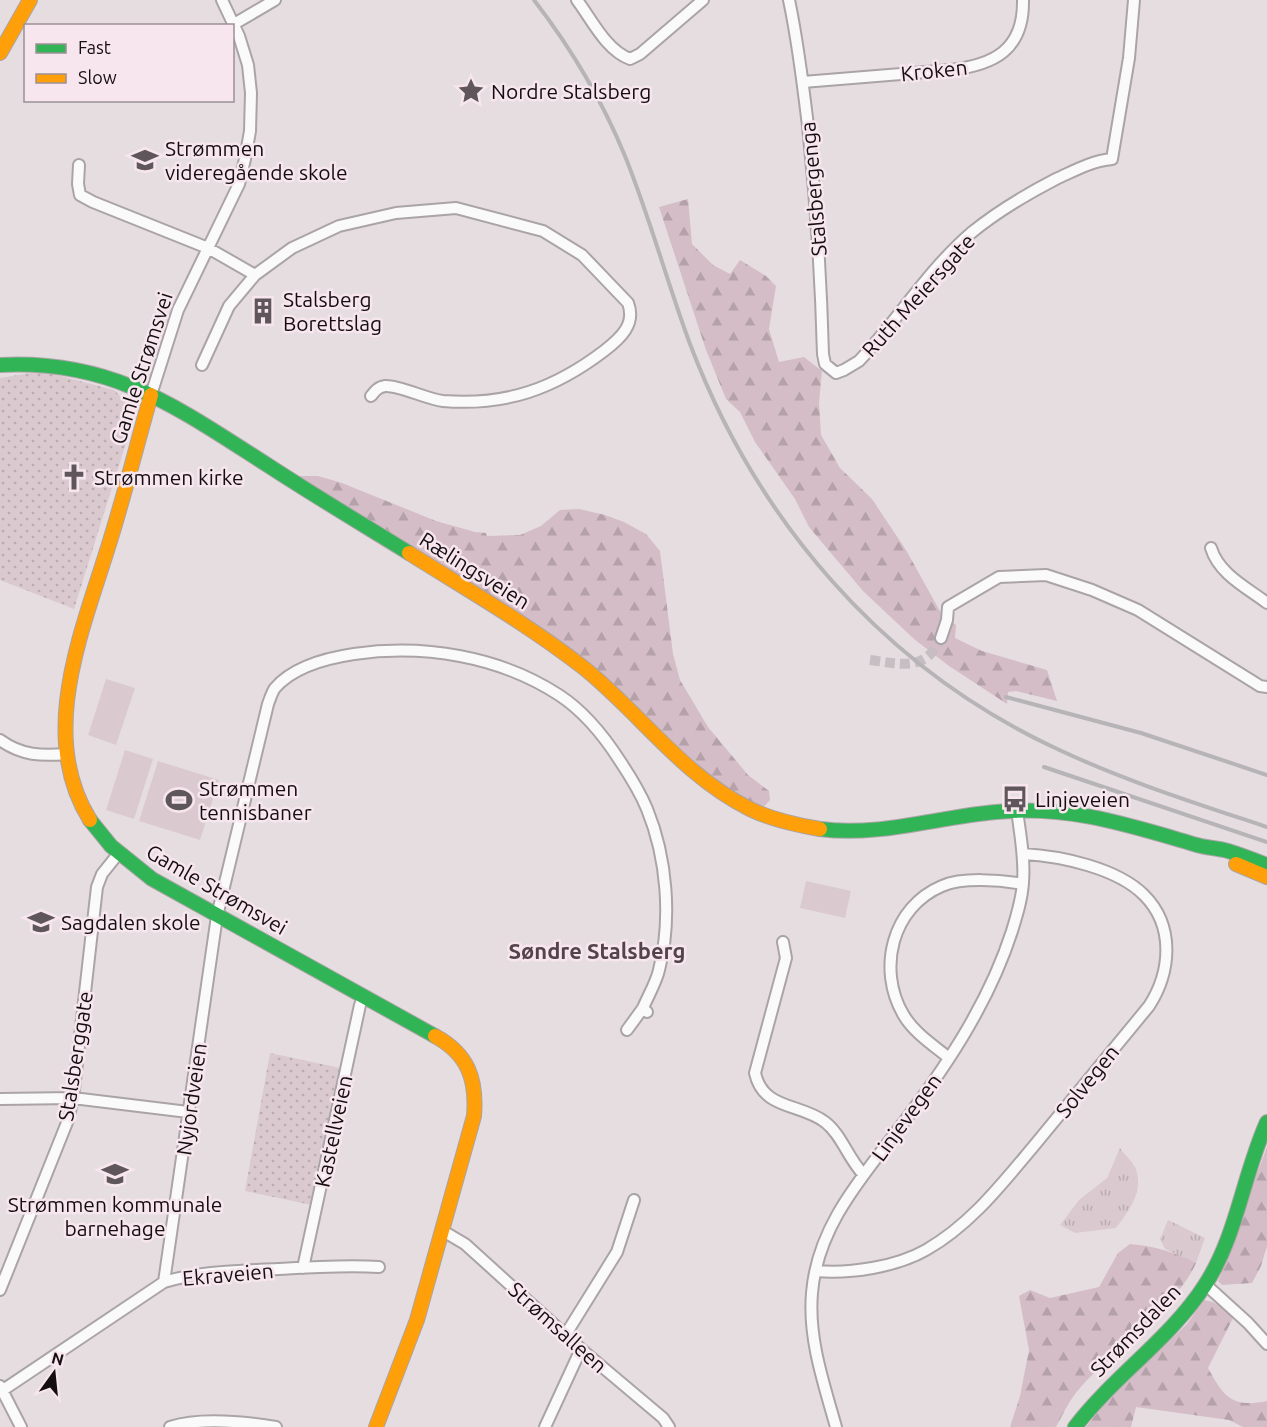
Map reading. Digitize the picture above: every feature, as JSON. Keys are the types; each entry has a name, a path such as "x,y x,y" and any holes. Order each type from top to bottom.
{"main road":[{"path":"0,53 30,0"},
{"name":"Rælingsveien","path":"0,365 26,363 74,368 119,381 182,412 418,558 552,645 603,684 689,769 720,793 756,812 786,823 831,831 874,830 1017,810 1068,811 1143,827 1195,844"},
{"name":"Gamle Strømsvei","path":"151,395 122,502 81,626 75,653 68,699 67,754 72,779 82,806 98,833 118,854 152,879 446,1042 466,1063 473,1079 476,1095 474,1116 443,1232 417,1320 376,1427"},
{"path":"1195,844 1227,851 1267,865"},
{"path":"1195,844 1267,877"},
{"name":"Strømsdalen","path":"1076,1427 1113,1382 1184,1312 1205,1284 1223,1248 1251,1158 1267,1122"}],"street":[{"name":"Gamle Strømsvei","path":"151,395 174,319 239,184 250,131 251,93 248,65 243,46 222,0"},
{"path":"234,24 275,0"},
{"path":"577,0 613,48 621,56 630,59 640,54 703,0"},
{"name":"Stalsbergenga","path":"789,0 797,35 803,82 818,237 825,364 836,373"},
{"name":"Kroken","path":"803,82 971,67 985,63 1004,51 1016,37 1022,22 1023,0"},
{"name":"Ruth Meiersgate","path":"836,373 859,361 935,270 994,215 1014,201 1089,164 1112,159 1129,58 1134,0"},
{"path":"79,165 80,195 208,248 255,275"},
{"path":"202,365 229,306 255,275 292,248 339,226 396,213 456,207 543,231 582,255 628,303 632,312 629,327 610,346 561,379 528,393 476,402 440,400 386,386 377,388 371,396"},
{"path":"1211,548 1215,560 1228,574 1267,603"},
{"path":"941,638 947,620 948,607 999,577 1046,575 1092,590 1138,610 1260,686 1267,687"},
{"name":"Nyjordveien","path":"164,1282 217,916 268,704 274,688 293,673 338,657 384,650 430,651 479,660 522,675 560,695 588,719 633,780 647,809 659,849 666,892 665,932 659,971 645,1010 627,1030"},
{"path":"0,740 18,751 31,754 44,756 67,754"},
{"name":"Linjevegen","path":"836,1427 813,1337 811,1309 820,1252 829,1229 844,1202 928,1091 949,1058 976,1013 996,971 1018,910 1023,884 1023,854 1017,810"},
{"name":"Stalsberggate","path":"0,1290 68,1120 73,1098 97,887 102,874 118,854"},
{"name":"Solvegen","path":"816,1271 846,1271 901,1262 926,1250 963,1225 1007,1178 1080,1092 1159,991 1167,960 1166,937 1157,914 1144,896 1125,881 1108,872 1049,856 1023,854"},
{"path":"949,1058 924,1038 904,1015 891,987 889,963 894,936 912,907 940,886 974,881 1023,884"},
{"path":"783,942 786,958 755,1073 757,1081 771,1098 785,1107 809,1113 833,1129 853,1163 863,1174"},
{"name":"Kastellveien","path":"303,1268 354,1028 364,996"},
{"path":"0,1099 73,1098 188,1112"},
{"path":"566,1334 617,1252 634,1200"},
{"name":"Strømsalleen","path":"443,1232 465,1244 581,1349 663,1418 669,1427"},
{"name":"Ekraveien","path":"1,1390 164,1282 218,1272 379,1267"},
{"path":"1205,1284 1248,1323 1267,1344"},
{"path":"545,1427 581,1349"},
{"path":"1,1390 21,1427"},
{"path":"170,1427 178,1424 213,1422 249,1423 276,1427"}],"green space":[{"path":"688,199 692,244 713,265 730,274 740,260 766,276 776,286 769,329 779,362 804,357 822,371 819,403 821,435 840,468 872,499 906,550 941,613 956,625 955,638 982,651 1047,670 1057,701 1016,691 1008,692 1007,704 949,666 914,639 863,591 809,527 795,499 755,442 740,412 726,399 706,350 659,207"},
{"path":"42,371 114,390 136,411 74,609 0,580 0,378"},
{"path":"296,476 318,476 342,483 436,521 486,533 487,536 520,535 541,526 560,510 579,509 624,522 646,534 660,551 673,654 680,680 708,727 748,775 769,791 770,800 762,809 718,790 625,698"},
{"path":"106,679 135,688 116,745 88,735"},
{"path":"125,750 153,759 134,819 106,810"},
{"name":"Strømmen tennisbaner","path":"158,761 219,780 200,840 139,821"},
{"path":"806,881 851,891 845,918 800,908"},
{"path":"270,1053 345,1069 317,1206 245,1191"},
{"path":"1267,1147 1267,1246 1261,1266 1252,1283 1222,1285 1218,1281"},
{"path":"1120,1148 1135,1167 1138,1184 1134,1200 1116,1228 1075,1233 1060,1225 1079,1200 1107,1178"},
{"path":"1168,1220 1205,1238 1196,1263 1165,1249 1160,1239"},
{"path":"1130,1244 1164,1250 1196,1263 1174,1296 1080,1388 1056,1427 1010,1427 1020,1396 1029,1350 1019,1296 1030,1290 1050,1298 1099,1287 1118,1253"},
{"path":"1204,1300 1213,1302 1234,1316 1208,1368 1224,1393 1230,1398 1245,1403 1267,1401 1267,1427 1243,1427 1229,1420 1136,1407 1131,1427 1086,1427 1104,1404 1187,1324"}],"tunnel":[{"path":"870,660 902,664 920,661 935,649 941,638"}],"railway":[{"path":"534,0 585,75 616,135 642,203 690,344 718,409 751,470 789,528 832,582 881,631 934,675 991,714 1053,747 1105,770 1267,827"},
{"path":"1006,697 1141,733 1267,775"},
{"path":"1044,767 1267,842"}],"traffic: fast":[{"path":"0,365 40,365 77,370 111,379 143,392 204,425 409,553"},
{"path":"820,829 864,830 974,814 1048,811 1098,818 1228,851 1267,865"},
{"path":"90,820 111,846 152,879 435,1036"},
{"path":"1075,1427 1090,1408 1176,1322 1205,1285 1225,1246 1267,1122"}],"traffic: slow":[{"path":"0,53 30,0"},
{"path":"90,820 74,787 67,752 66,717 70,680 78,644 151,395"},
{"path":"409,553 520,622 584,668 683,762 726,795 767,816 820,829"},
{"path":"1236,864 1267,877"},
{"path":"376,1427 417,1320 474,1116 474,1090 468,1069 463,1059 435,1036"}],"place":[{"name":"Nordre Stalsberg","path":"471,91"},
{"name":"Strømmen videregående skole","path":"145,160"},
{"name":"Stalsberg Borettslag","path":"263,311"},
{"name":"Strømmen kirke","path":"74,477"},
{"name":"Linjeveien","path":"1015,799"},
{"name":"Strømmen tennisbaner","path":"179,800"},
{"name":"Sagdalen skole","path":"41,922"},
{"name":"Strømmen kommunale barnehage","path":"115,1174"}],"district":[{"name":"Søndre Stalsberg","path":"597,950"}]}
